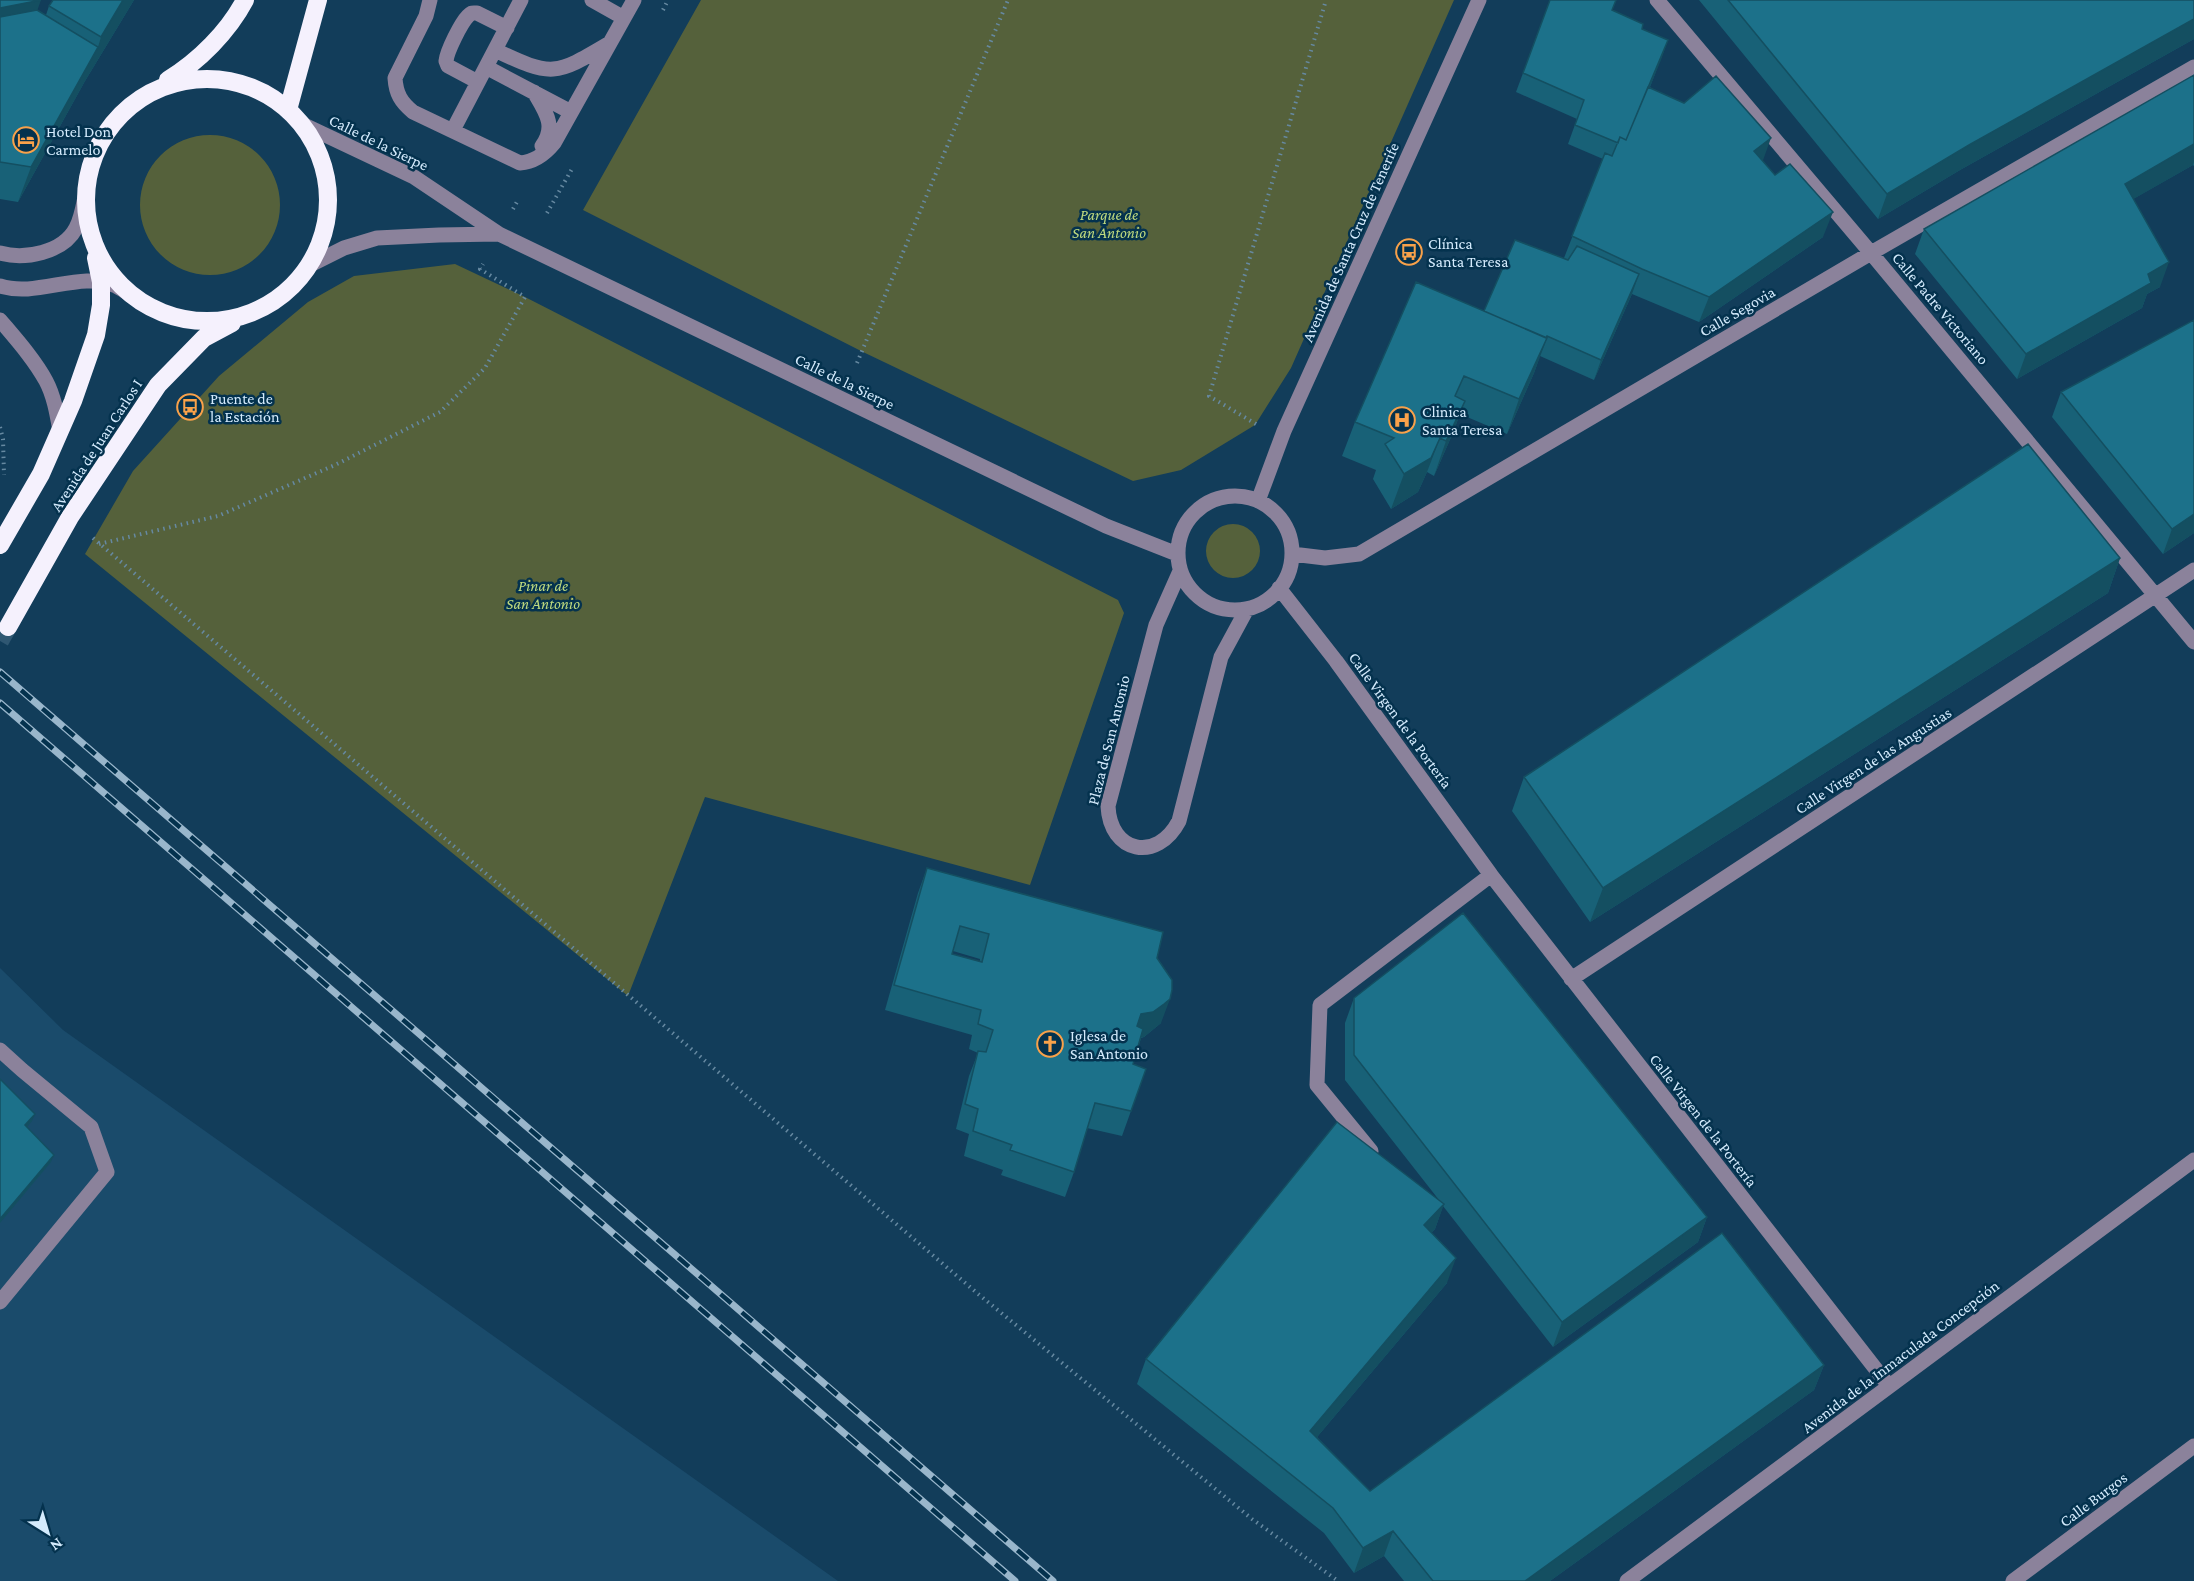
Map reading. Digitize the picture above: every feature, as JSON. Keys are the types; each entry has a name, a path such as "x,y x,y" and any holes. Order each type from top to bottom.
{"highway":[{"path":"245,0 237,14 191,66 142,96 112,124 93,158 85,197 91,236 108,271 135,298 170,316 180,318 209,322 248,315"},
{"path":"288,110 318,0"},
{"name":"Avenida de Juan Carlos I","path":"8,627 70,517 164,379 204,338 282,296 310,265 326,228 329,187 318,147 302,124 288,110 261,90 221,78 181,81 142,96"},
{"name":"Avenida de Juan Carlos I","path":"0,545 41,474 73,401 96,335 101,305 101,282 91,236"}],"street":[{"path":"430,0 426,16 395,78 400,99 413,111 520,163 530,162 548,151 634,0"},
{"path":"453,130 521,0"},
{"path":"592,0 624,18"},
{"name":"Avenida de Santa Cruz de Tenerife","path":"1258,501 1284,431 1479,0"},
{"name":"Calle Padre Victoriano","path":"1657,0 1871,253 2194,642"},
{"path":"478,82 448,66 446,61 466,17 477,13 507,28"},
{"path":"495,50 529,66 553,70 577,63 610,44"},
{"path":"486,67 571,111"},
{"name":"Calle Segovia","path":"1292,554 1325,558 1359,554 1871,253 2194,67"},
{"path":"510,159 524,159 532,155 540,149 549,133 548,116 534,92"},
{"name":"Calle de la Sierpe","path":"302,124 414,177 499,234 1106,526 1177,554"},
{"path":"0,253 10,256 30,255 45,252 63,242 75,231 81,217 85,197"},
{"name":"Calle de la Sierpe","path":"310,265 344,248 376,238 499,234"},
{"path":"0,286 27,290 80,282 101,282 115,286 135,298"},
{"path":"0,321 26,351 46,381 60,430"},
{"path":"1240,496 1258,501 1272,510 1283,522 1290,538 1292,554 1288,572 1279,588 1265,601 1247,609 1226,610 1206,603 1190,590 1180,571 1177,554 1180,535 1189,518 1203,505 1221,497 1240,496"},
{"name":"Calle Virgen de las Angustias","path":"1571,979 2194,570"},
{"name":"Plaza de San Antonio","path":"1180,571 1156,625 1108,806 1108,820 1114,832 1124,842 1137,847 1150,847 1163,843 1176,827 1221,657 1247,609"},
{"name":"Calle Virgen de la Portería","path":"1279,588 1336,661 1491,875 1889,1386"},
{"path":"1371,1151 1317,1085 1320,1005 1491,875"},
{"path":"0,1050 91,1127 107,1172 0,1302"},
{"name":"Avenida de la Inmaculada Concepción","path":"1627,1581 2194,1160"},
{"name":"Calle Burgos","path":"2013,1581 2194,1446"}],"path":[{"path":"857,363 1008,0"},
{"path":"1284,431 1257,425 1209,396 1326,0"},
{"path":"99,544 218,516 335,465 440,412 485,368 525,297 480,270 518,200"},
{"path":"0,427 3,439 4,473 0,484"},
{"path":"70,517 977,1293 1252,1519 1338,1581"}],"shaded area":[{"path":"0,968 63,1030 838,1581 0,1581"}],"green space":[{"name":"Parque de San Antonio","path":"701,0 1454,0 1291,368 1255,425 1181,470 1133,481 863,352 583,210"},
{"path":"210,135 237,141 249,147 259,156 268,166 274,178 280,205 274,232 268,244 259,254 249,263 237,269 210,275 183,269 171,263 161,254 152,244 146,232 140,205 146,178 152,166 161,156 171,147 183,141"},
{"name":"Pinar de San Antonio","path":"455,264 525,297 1118,600 1124,613 1030,885 705,797 628,996 85,554 133,471 219,376 308,302 354,276"},
{"path":"1228,524 1238,524 1248,528 1256,536 1260,551 1256,566 1248,574 1238,578 1228,578 1218,574 1210,566 1206,556 1206,546 1210,536 1218,528"}],"building":[{"path":"0,0 41,0 0,8"},
{"path":"53,0 123,0 101,37 49,6"},
{"path":"1550,0 1616,0 1612,10 1643,24 1642,29 1668,40 1626,140 1620,137 1618,143 1575,125 1584,100 1523,73"},
{"path":"1728,0 2194,0 2194,19 1969,145 1887,194"},
{"name":"Hotel Don Carmelo","path":"37,10 98,47 31,167 0,162 0,17"},
{"path":"2194,75 2194,144 2125,184 2169,262 2148,274 2151,283 2026,354 1924,229"},
{"path":"1716,76 1771,138 1754,151 1775,175 1790,164 1833,212 1709,297 1572,236 1605,153 1612,156 1620,137 1626,140 1648,87 1684,103"},
{"path":"1515,240 1568,260 1577,246 1639,274 1601,360 1484,311"},
{"name":"Clinica Santa Teresa","path":"1416,282 1547,338 1519,399 1464,376 1455,396 1465,401 1446,441 1440,438 1431,458 1404,474 1385,444 1394,438 1355,422"},
{"path":"2194,320 2194,514 2172,529 2061,392"},
{"path":"2028,444 2120,558 1603,888 1524,777"},
{"name":"Iglesa de San Antonio","path":"927,868 1163,932 1157,958 1172,980 1172,990 1170,999 1164,1004 1153,1012 1141,1014 1137,1026 1143,1029 1133,1064 1146,1069 1131,1111 1095,1103 1074,1172 1010,1150 1012,1145 973,1131 978,1109 965,1104 978,1051 986,1052 993,1030 978,1024 981,1010 894,985","holes":["960,926 989,934 982,962 952,954"]},
{"path":"1463,913 1707,1217 1562,1322 1354,1055 1354,998"},
{"path":"0,1079 35,1114 25,1125 54,1155 0,1219"},
{"path":"1337,1122 1444,1204 1424,1225 1456,1258 1310,1431 1370,1491 1722,1233 1824,1365 1525,1581 1433,1581 1393,1531 1363,1548 1333,1508 1146,1359"}],"tunnel":[{"path":"0,641 8,627"}],"railway":[{"path":"0,672 1053,1581"},
{"path":"0,703 1015,1581"}],"place":[{"name":"Hotel Don Carmelo","path":"26,140"},
{"name":"Clínica Santa Teresa","path":"1409,252"},
{"name":"Puente de la Estación","path":"190,407"},
{"name":"Clinica Santa Teresa","path":"1402,420"},
{"name":"Iglesa de San Antonio","path":"1050,1044"}]}
